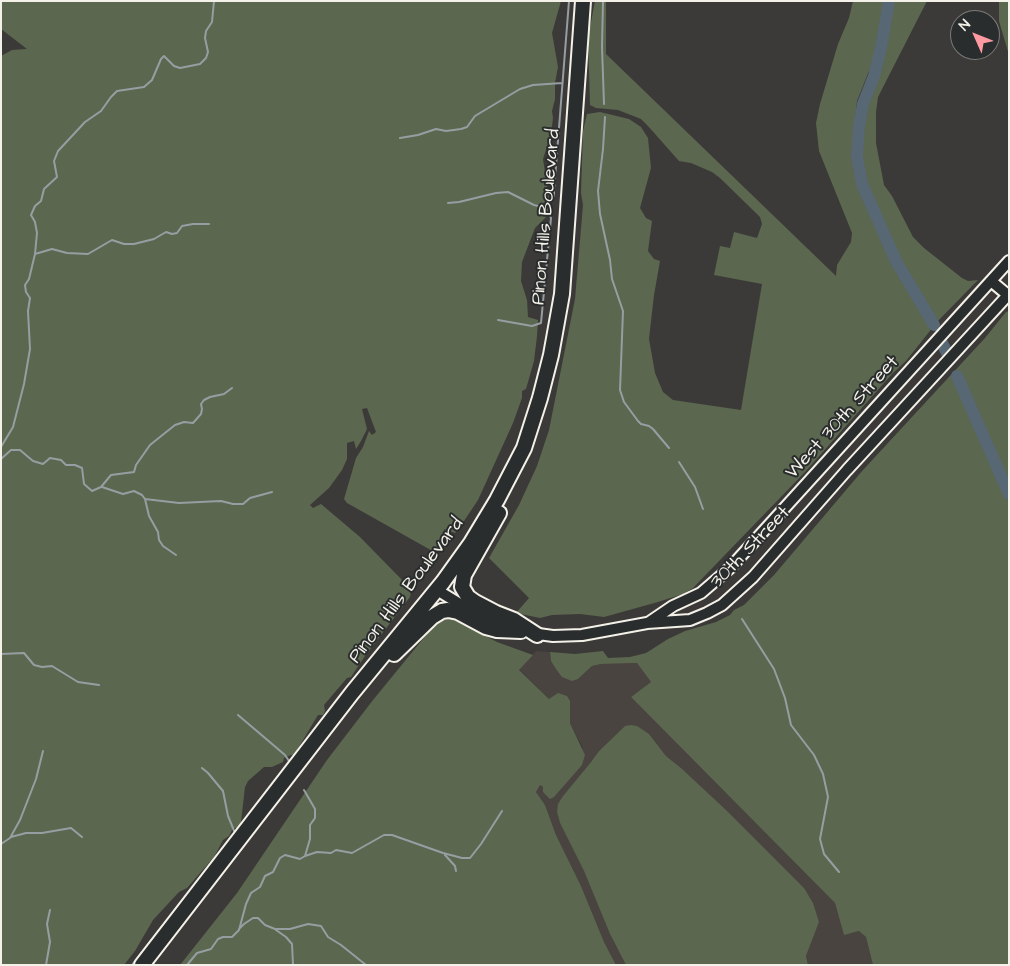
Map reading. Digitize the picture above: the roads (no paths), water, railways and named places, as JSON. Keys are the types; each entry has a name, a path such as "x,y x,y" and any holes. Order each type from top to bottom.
{"highway":[{"name":"Pinon Hills Boulevard","path":"142,965 352,692 437,590 471,543 497,500 524,448 542,390 562,294 583,1"},
{"path":"524,448 503,506 464,575 462,587 468,597 475,602 514,620 536,635"},
{"path":"307,752 350,704 377,670 437,613 453,610 486,627 521,632"}],"main road":[{"name":"West 30th Street","path":"647,623 673,606 701,593 730,568 1009,261"},
{"path":"991,281 1008,295"},
{"name":"30th Street","path":"437,590 478,615 503,626 536,635 582,635 647,623 690,620 707,613 722,605 753,577 841,477 1008,295"}],"waterway":[{"path":"1,447 13,427 24,384 30,349 28,311 30,298 26,292 25,285 29,279 35,254 37,233 35,222 31,215 35,206 41,201 44,189 57,177 54,161 58,151 85,122 101,111 117,91 144,87 152,80 164,56 174,66 180,68 200,64 206,58 208,52 205,38 206,31 212,22 214,1"},
{"path":"498,320 532,326 541,323 551,218 546,206 554,196 569,1"},
{"path":"603,1 604,104"},
{"path":"889,1 874,76 863,104 857,156 862,184 896,261 934,325"},
{"path":"400,138 436,129 446,131 467,127 475,116 520,89 533,85 562,83"},
{"path":"605,117 598,191 600,214 612,279 623,311 620,390 624,402 638,421 653,429 669,448"},
{"path":"448,203 508,192 534,205 545,206"},
{"path":"35,254 52,249 67,253 88,254 112,240 124,244 134,244 154,239 166,232 177,233 182,226 209,224"},
{"path":"941,341 947,353"},
{"path":"957,376 1009,494"},
{"path":"1,459 11,450 20,450 33,461 43,464 50,458 61,460 66,465 75,465 82,468 84,484 92,491 101,487 111,475 134,472 136,465 150,445 175,425 184,422 193,423 201,414 201,404 204,400 224,394 232,388"},
{"path":"679,462 695,487 703,509"},
{"path":"102,487 123,494 134,491 142,495 145,499 149,516 158,532 159,540 163,546 176,555"},
{"path":"145,499 179,503 221,501 243,504 250,498 272,492"},
{"path":"742,619 774,669 785,698 791,725 814,755 823,774 828,797 820,839 824,854 839,872"},
{"path":"1,654 24,653 34,665 42,667 52,666 78,682 99,685"},
{"path":"238,715 285,755 289,761 282,773"},
{"path":"1,844 10,838 20,820 36,779 43,751"},
{"path":"202,768 223,791 228,816 235,833"},
{"path":"187,965 197,953 211,949 218,939 232,937 239,930 251,893 260,887 265,876 273,872 280,858 285,855 300,859 305,856 310,839 310,825 315,818 315,809 304,790"},
{"path":"305,856 317,852 331,853 336,850 352,853 384,835 392,835 443,853 470,858 502,811"},
{"path":"11,837 26,833 42,833 71,828 82,837"},
{"path":"132,965 231,838"},
{"path":"445,855 455,866 456,871"},
{"path":"46,965 50,942 47,924 50,910"},
{"path":"239,929 253,918 258,918 265,925 275,929 290,929 308,924 321,926 328,937 366,965"},
{"path":"276,930 292,944 293,965"}]}
